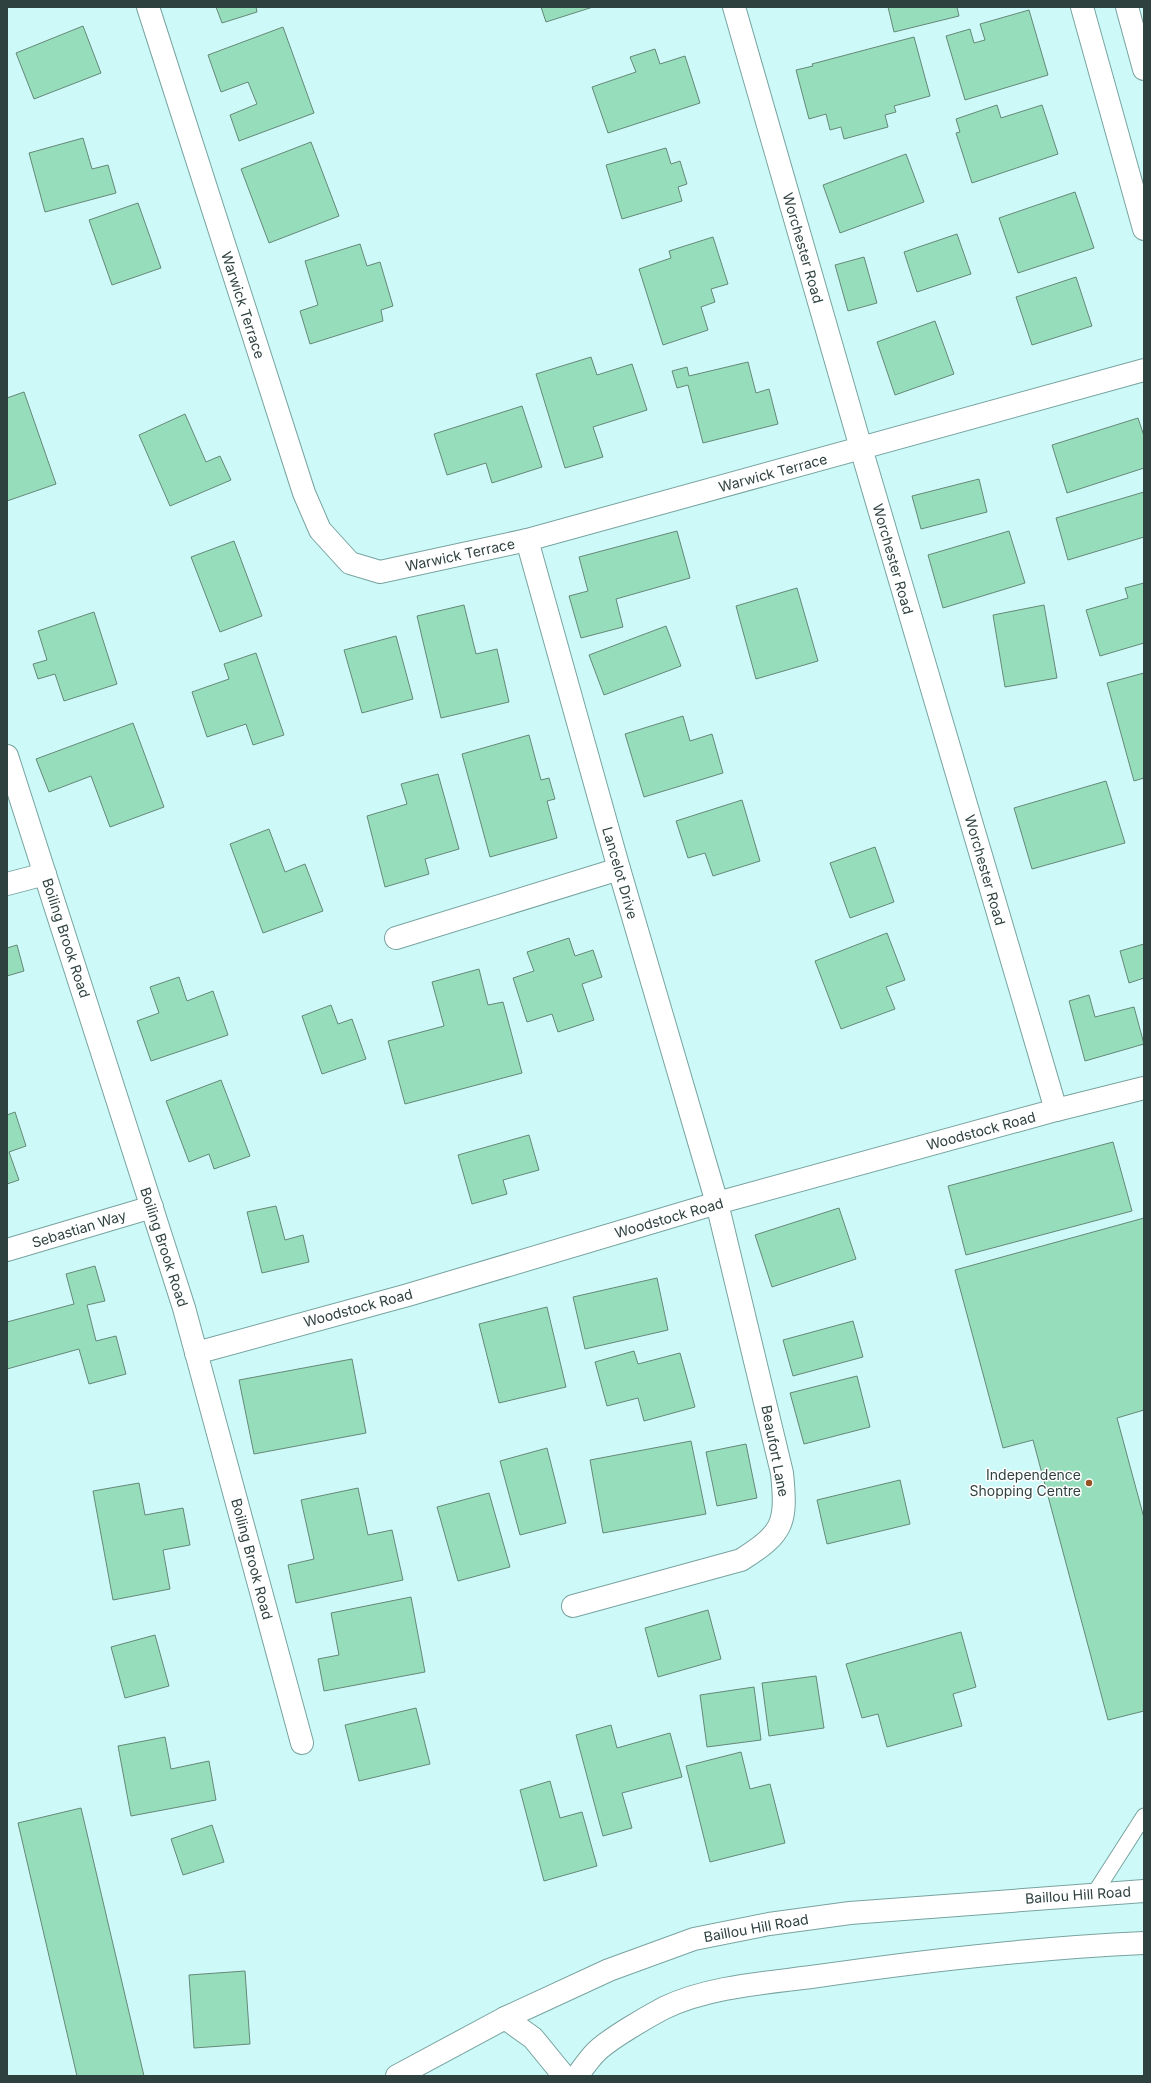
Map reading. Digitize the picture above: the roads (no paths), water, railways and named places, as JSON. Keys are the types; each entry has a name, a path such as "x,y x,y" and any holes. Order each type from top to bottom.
{"main road":[{"name":"Warwick Terrace","path":"148,7 301,485 320,530 350,563 380,572 527,540 1144,370"},
{"name":"Worchester Road","path":"734,7 861,448 1056,1110"},
{"path":"1082,7 1144,228"},
{"path":"1127,7 1144,69"},
{"name":"Lancelot Drive","path":"527,540 619,869 717,1204"},
{"name":"Boiling Brook Road","path":"7,756 184,1308 302,1743"},
{"path":"396,938 619,869"},
{"path":"7,884 45,874"},
{"name":"Woodstock Road","path":"196,1353 408,1295 717,1204 1056,1110 1144,1088"},
{"name":"Beaufort Lane","path":"574,1606 741,1560 763,1547 780,1528 785,1504 782,1473 717,1204"},
{"name":"Sebastian Way","path":"7,1250 152,1207"},
{"name":"Baillou Hill Road","path":"397,2076 505,2018 630,1961 687,1941 724,1932 858,1913 1144,1891"},
{"path":"577,2076 596,2052 631,2028 664,2008 696,1996 743,1986 980,1954 1144,1942"},
{"path":"505,2018 533,2038 564,2076"}],"lane":[{"path":"1094,1894 1144,1816"}],"place":[{"name":"Independence Shopping Centre","path":"1089,1483"}]}
